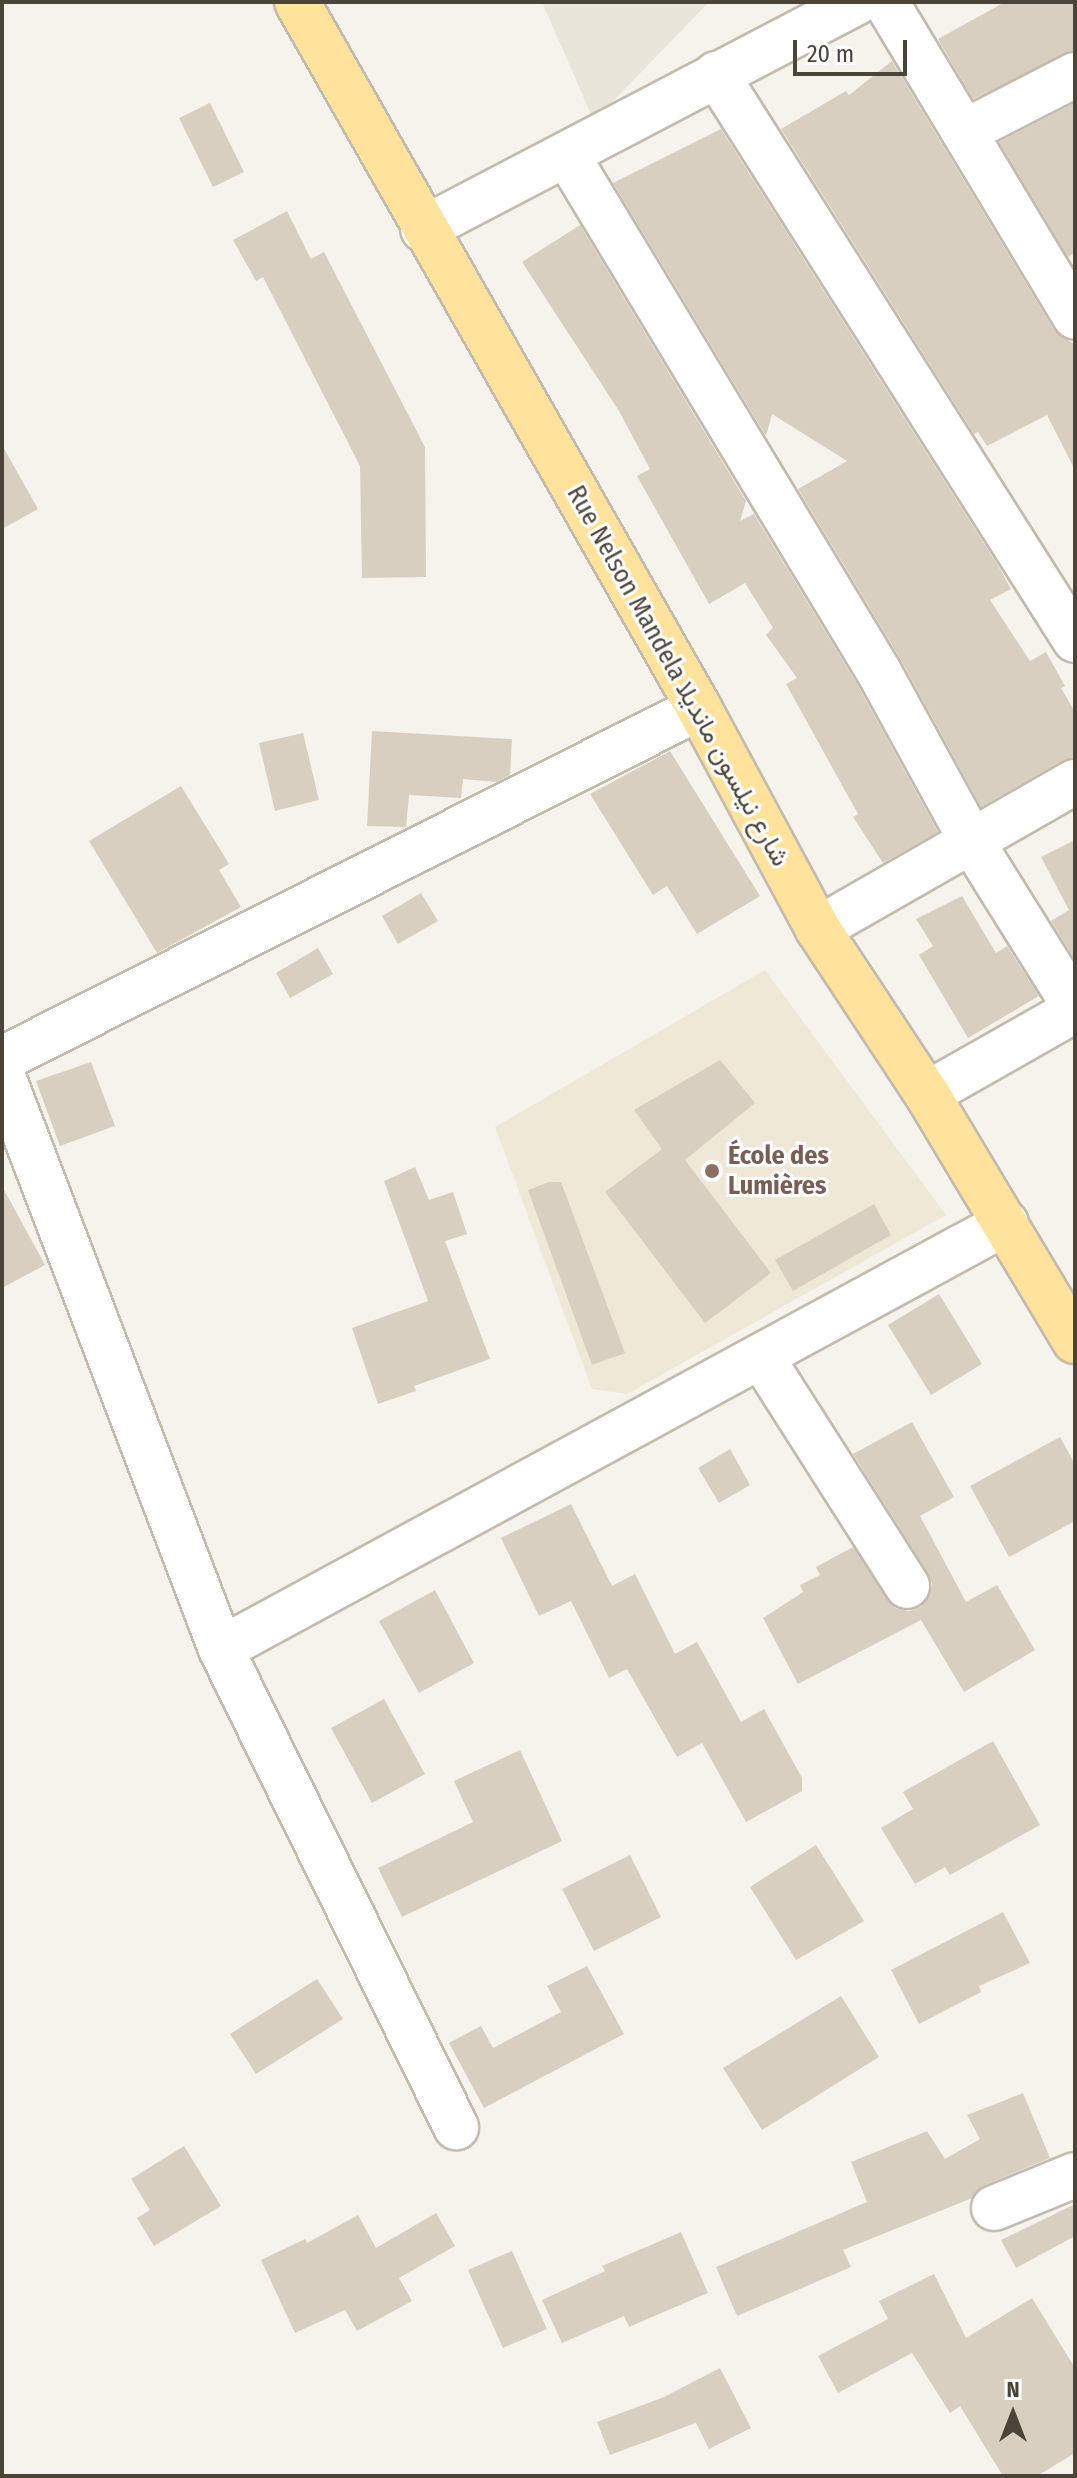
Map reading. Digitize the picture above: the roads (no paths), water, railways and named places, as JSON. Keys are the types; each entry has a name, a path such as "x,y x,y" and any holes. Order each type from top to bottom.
{"main road":[{"name":"Rue Nelson Mandela شارع نيلسون مانديلا","path":"297,2 423,229 699,708 818,929 927,1094 1075,1341"}],"street":[{"path":"423,229 857,2"},
{"path":"886,2 964,132 1069,293"},
{"path":"716,74 1075,640"},
{"path":"964,132 1075,75"},
{"path":"567,155 879,672 972,842 1075,1008 927,1094"},
{"path":"2,1059 699,708"},
{"path":"818,929 1075,782"},
{"path":"2,1074 221,1649 456,2127"},
{"path":"221,1649 1006,1223"},
{"path":"762,1358 907,1586"},
{"path":"994,2208 1075,2175"}],"place":[{"name":"École des Lumières","path":"712,1171"}]}
